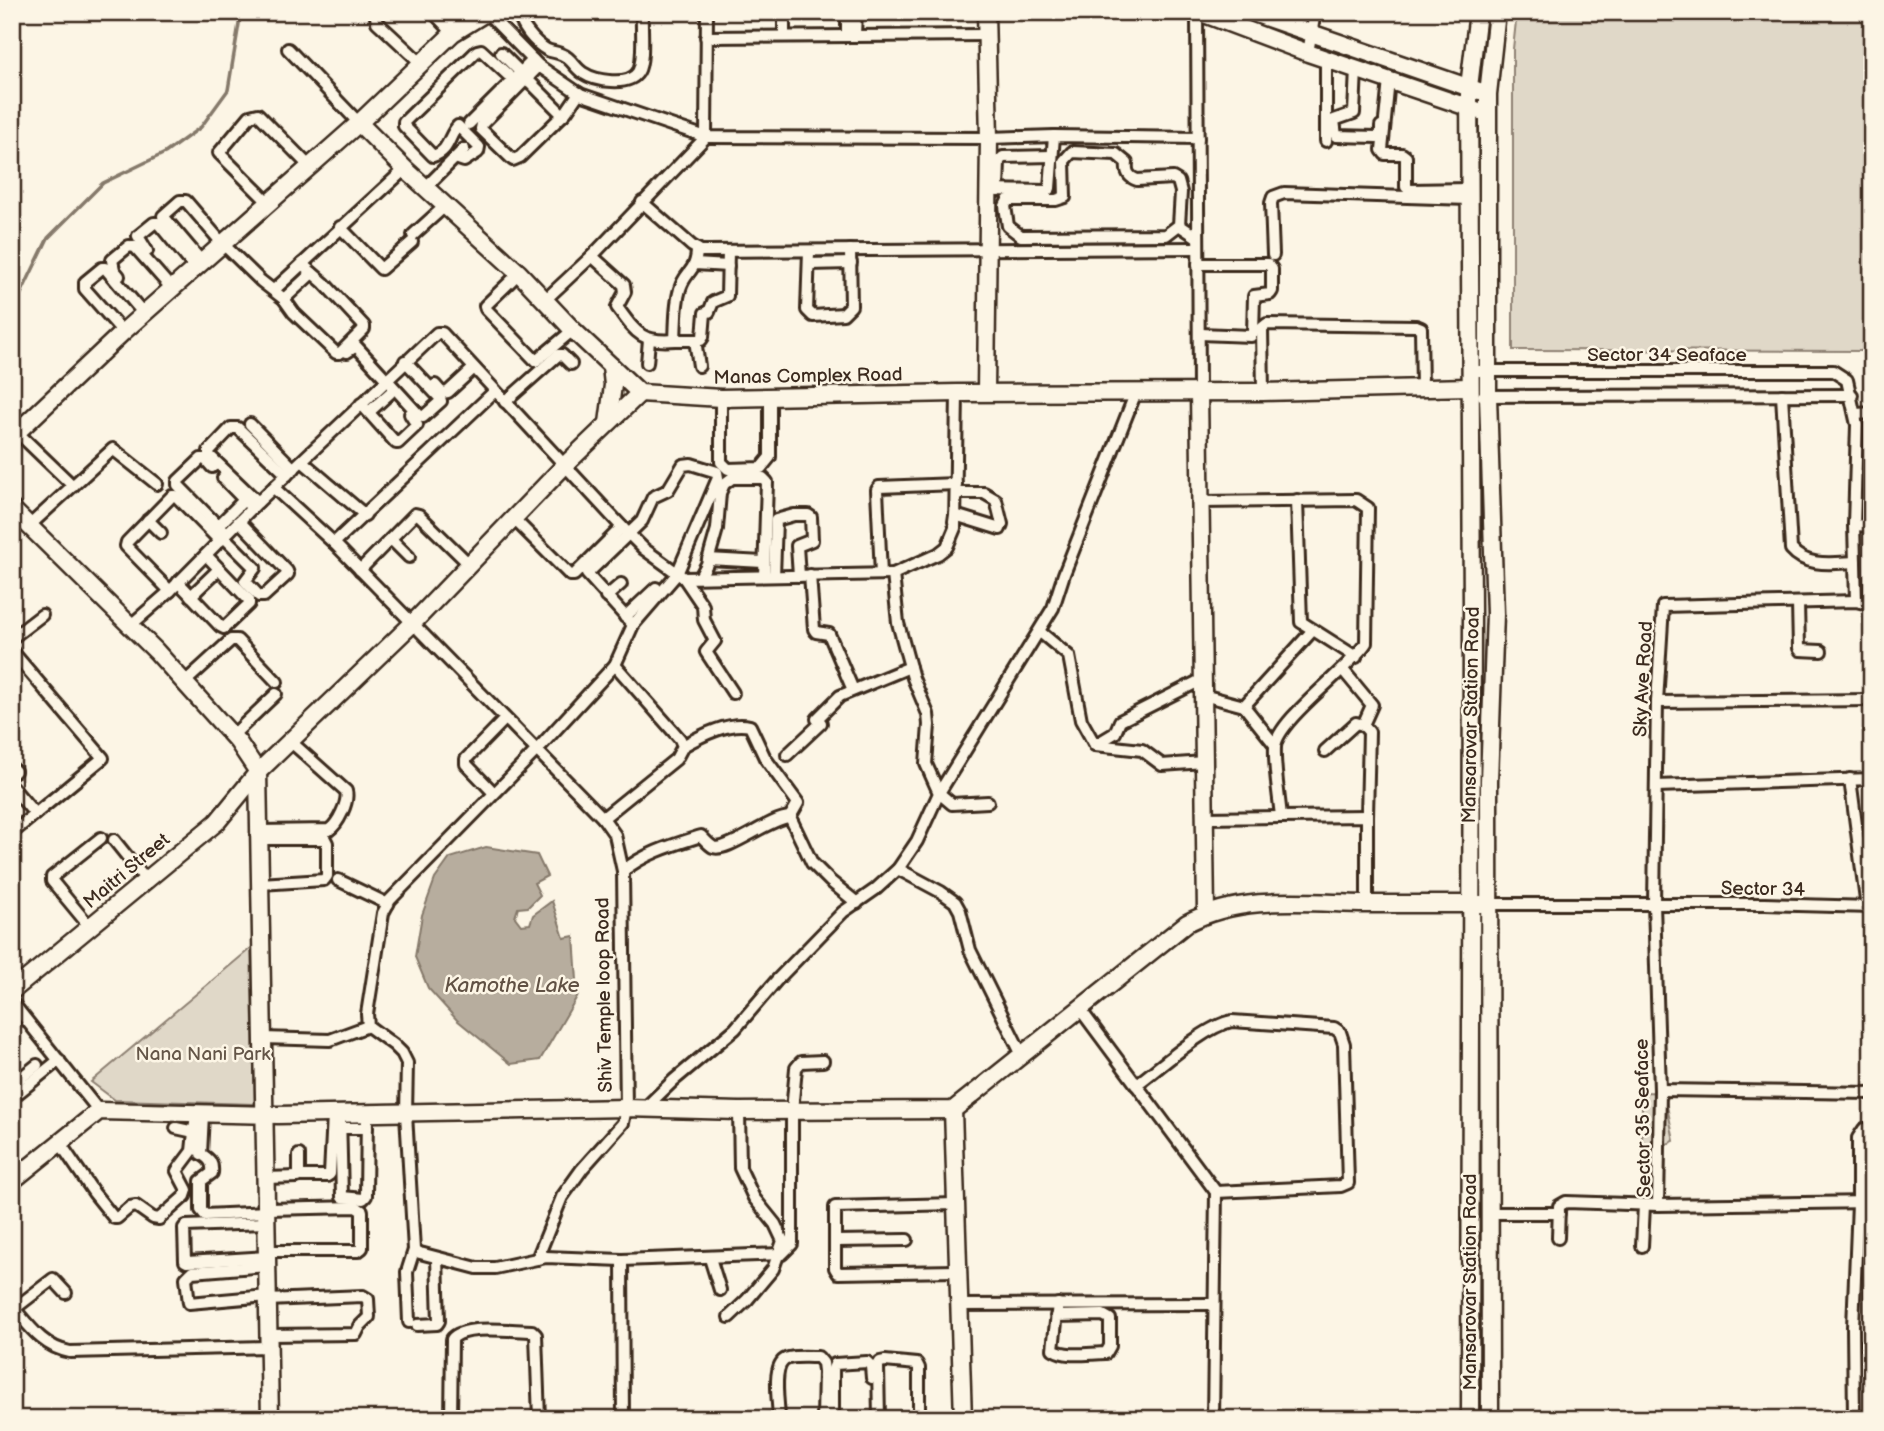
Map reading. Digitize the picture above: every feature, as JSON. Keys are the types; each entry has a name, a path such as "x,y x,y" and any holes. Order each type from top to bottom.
{"street":[{"path":"381,12 376,17 377,22 422,64"},
{"path":"433,12 456,30"},
{"path":"444,12 456,30"},
{"path":"73,486 15,434 123,332 359,123 456,30 487,12 536,63 579,93 706,138 1198,138"},
{"path":"519,12 521,23 545,49 563,54 582,73 597,79 628,80 638,72 641,61 642,12"},
{"path":"545,300 592,256 706,138 707,12"},
{"path":"783,12 784,36"},
{"path":"847,12 851,35"},
{"path":"851,35 856,12"},
{"path":"986,12 993,190 986,392"},
{"path":"1206,914 1197,243 1198,12 1308,53 1488,114"},
{"path":"1250,12 1488,94"},
{"path":"1308,53 1315,12"},
{"name":"Mansarovar Station Road","path":"1470,1419 1472,613 1469,87 1478,12"},
{"name":"Mansarovar Station Road","path":"1490,1419 1489,781 1494,614 1488,396 1488,94 1497,12"},
{"path":"706,37 986,35"},
{"path":"288,49 405,169 519,273 575,332 640,393"},
{"path":"508,75 481,50 477,51 404,122 404,126 433,156 439,154 449,145 452,132 523,76"},
{"path":"501,53 563,115"},
{"path":"1326,59 1326,142"},
{"path":"555,78 571,62"},
{"path":"536,63 482,124 481,129 513,160 563,115 579,93"},
{"path":"1356,69 1354,113 1352,116 1336,117 1336,136 1377,137 1381,134 1385,79"},
{"path":"1385,79 1382,150 1385,154 1402,154 1406,157 1406,187 1410,190 1469,194"},
{"path":"464,125 484,100"},
{"path":"269,203 219,153 250,116 258,114 310,167"},
{"path":"455,158 464,161 478,152 479,147 464,125"},
{"path":"993,190 1047,191 1050,188 1054,136"},
{"path":"426,187 464,149"},
{"path":"1179,225 1166,235 1021,236 1009,226 1005,212 1008,200 1056,200 1065,197 1064,161 1072,152 1116,154 1127,163 1126,170 1131,178 1136,180 1173,177 1178,181 1181,192 1179,225 1197,243"},
{"path":"993,190 999,161 1003,157 1052,156"},
{"path":"274,290 405,169"},
{"path":"1273,255 1271,203 1273,197 1284,193 1469,194"},
{"path":"199,265 163,216 180,201 186,201 222,243 284,299 294,313 336,353 365,329 364,326 303,264"},
{"path":"642,202 701,251 992,250 1197,243"},
{"path":"341,227 381,269 445,206"},
{"path":"174,287 138,236 154,223 158,223 199,265"},
{"path":"992,250 1015,232"},
{"path":"147,312 114,271 112,260 130,246 135,247 174,287"},
{"path":"675,340 677,298 681,285 695,264 696,248"},
{"path":"809,251 807,310 813,316 843,314 851,306 850,250"},
{"path":"592,256 597,268 624,285 625,292 617,307 638,334 649,340 701,340 705,313 709,312 713,302 727,296 728,251"},
{"path":"809,264 851,263"},
{"path":"695,264 728,265"},
{"path":"1198,264 1268,264 1272,269 1272,291 1254,296 1254,333 1251,336 1200,334"},
{"path":"123,332 85,289 85,282 105,268 147,312"},
{"path":"284,299 312,273"},
{"path":"519,273 485,306 536,362 575,332"},
{"path":"1263,392 1262,328 1266,324 1421,328 1422,389"},
{"path":"365,408 396,443 418,425 390,393 386,380 359,344 368,332"},
{"path":"563,348 575,332"},
{"path":"365,408 386,380 407,359 436,333 442,333 625,530 644,549 680,576 703,606 704,620 715,641 706,652 733,693"},
{"path":"648,363 649,340"},
{"path":"695,340 699,366"},
{"path":"341,359 356,346 423,417 441,401 407,359"},
{"path":"505,402 558,355 562,355 571,364"},
{"path":"407,359 444,393 474,369"},
{"path":"608,424 613,385 611,366"},
{"name":"Sector 34 Seaface","path":"1469,385 1488,372 1833,371 1847,380 1852,395"},
{"path":"1469,385 1488,396 1852,395 1856,414 1856,601 1872,605"},
{"name":"Manas Complex Road","path":"640,393 721,398 986,392 1263,392 1422,389 1469,385"},
{"path":"334,543 495,391"},
{"path":"646,1108 674,1080 735,1029 844,912 898,869 917,841 939,793 1054,608 1064,575 1136,392"},
{"path":"131,625 206,555 251,503 274,488 365,408 390,393"},
{"name":"Maitri Street","path":"12,991 217,822 258,772 412,624 565,464 640,393"},
{"path":"680,576 893,574 938,554 947,547 954,532 957,393"},
{"path":"1782,395 1791,549 1816,564 1855,562"},
{"path":"721,398 721,462 728,469 750,469 761,468 770,457 770,397"},
{"path":"1856,414 1872,413"},
{"path":"250,424 295,468"},
{"path":"251,503 209,455 209,451 231,428 238,428 365,515"},
{"path":"29,526 113,449 157,484"},
{"path":"239,521 288,574 264,596 259,596 245,581 255,568 222,535 178,485 178,481 201,459 205,459 251,503"},
{"path":"514,519 573,575 625,530 642,521 653,497 668,490 683,465 691,464 717,472 718,478 680,576 629,621"},
{"path":"700,577 717,529 720,494 724,484 732,478 763,478 767,482 763,562 769,576"},
{"path":"881,574 879,487 956,489 984,493 996,500 1002,524 1000,529 955,515"},
{"name":"Shiv Temple loop Road","path":"99,1111 265,1115 367,1121 406,1114 626,1108 622,871 615,835 603,818 334,543 274,488"},
{"path":"206,555 249,600 249,604 224,628 191,596 174,587 126,546 172,496 176,496 222,535"},
{"path":"1297,500 1301,622 1356,657"},
{"path":"1201,502 1356,500 1368,508 1366,643 1356,657 1282,727 1275,745 1281,817"},
{"path":"222,535 239,521 251,503"},
{"path":"12,509 131,625 185,682 232,736 258,772 270,1419"},
{"path":"360,570 415,514 469,564"},
{"path":"769,576 776,520 808,514 811,517 812,540 797,546 814,629 816,632 829,634 853,690"},
{"path":"148,520 161,533"},
{"path":"1854,525 1872,526"},
{"path":"625,530 587,574 629,621"},
{"path":"234,547 249,531"},
{"path":"391,539 409,557"},
{"path":"708,559 763,562"},
{"path":"191,596 219,569"},
{"path":"893,574 898,623 910,667 928,714 926,764 939,793 952,804 988,802"},
{"path":"606,597 621,584"},
{"path":"437,1258 438,1324 413,1324 407,1272 414,1250 406,1114 407,1063 394,1045 371,1031 368,1026 383,913 388,904 615,665 629,621 656,588"},
{"name":"Sky Ave Road","path":"1654,904 1657,702 1663,606 1856,601"},
{"path":"1798,603 1799,648 1821,651"},
{"path":"1472,613 1494,614"},
{"path":"12,638 42,615"},
{"path":"1244,706 1312,630"},
{"path":"1040,632 1069,656 1081,720 1095,745"},
{"path":"185,682 231,640 237,640 276,688 232,736"},
{"path":"12,833 103,758 14,657"},
{"path":"615,665 680,739 683,746"},
{"path":"787,755 821,723 817,719 839,696 910,667"},
{"path":"1343,670 1372,705 1363,724"},
{"path":"1095,745 1115,733 1119,721 1203,687 1244,706 1275,745"},
{"path":"1657,702 1872,700"},
{"path":"494,793 466,764 466,759 505,719"},
{"path":"1325,751 1356,723 1363,724 1368,732 1367,904"},
{"path":"603,818 676,759 683,746 704,734 743,724 750,726 765,758 798,803 790,817"},
{"path":"259,835 329,831 334,827 348,797 346,791 290,741"},
{"path":"1095,745 1142,750 1162,765 1204,762"},
{"path":"12,768 15,771 12,774"},
{"path":"1850,779 1869,908"},
{"path":"1656,786 1872,779"},
{"path":"12,787 35,814"},
{"path":"1205,818 1367,816"},
{"path":"622,871 658,851 701,836 714,848 724,848 782,817 790,817"},
{"path":"790,817 812,863 857,902"},
{"path":"259,835 325,839 327,843 327,876 324,880 260,884"},
{"path":"90,927 52,881 52,877 101,838"},
{"path":"114,840 146,880"},
{"path":"898,869 942,892 955,902 970,950 1022,1055"},
{"path":"338,880 388,904"},
{"path":"537,1259 562,1197 582,1169 623,1123 626,1108 739,1111 953,1110 1187,923 1224,907 1268,901 1489,904"},
{"name":"Sector 34","path":"1489,904 1869,908"},
{"name":"Sector 35 Seaface","path":"1654,904 1660,1090 1658,1205 1872,1202"},
{"path":"12,1002 99,1111 12,1181"},
{"path":"1080,1009 1216,1192 1213,1419"},
{"path":"1136,1086 1223,1023 1232,1021 1334,1028 1340,1032 1344,1044 1348,1183 1216,1192"},
{"path":"263,1038 330,1040 368,1026"},
{"path":"13,1097 59,1060"},
{"path":"414,1250 477,1268 495,1268 547,1257 622,1260 710,1258 778,1255 789,1250 792,1244 792,1111 796,1068 801,1062 823,1061"},
{"path":"12,1085 37,1065"},
{"path":"1660,1090 1872,1093"},
{"path":"953,1110 963,1419"},
{"path":"729,1317 773,1269 783,1241 775,1224 754,1198 740,1168 739,1111"},
{"path":"60,1143 114,1218 136,1206 159,1219 186,1196 187,1191 177,1171 192,1151 199,1114"},
{"path":"199,1114 201,1153 211,1161 212,1167 212,1173 201,1181 201,1210 205,1214 267,1215"},
{"path":"338,1119 342,1197 363,1199 366,1196 367,1121"},
{"path":"299,1155 301,1176 330,1174 338,1119"},
{"path":"176,1128 194,1132"},
{"path":"1854,1419 1853,1327 1858,1138 1864,1129 1872,1129"},
{"path":"266,1178 297,1177"},
{"path":"1858,1187 1872,1187"},
{"path":"1470,1195 1490,1195"},
{"path":"1558,1238 1559,1206 1566,1202 1658,1205"},
{"path":"956,1204 838,1205 835,1207 835,1268 838,1273 957,1270"},
{"path":"1642,1246 1644,1205"},
{"path":"356,1207 362,1211 362,1248 358,1251 267,1258 185,1261 186,1226 267,1215 356,1207"},
{"path":"1490,1213 1559,1213"},
{"path":"835,1241 907,1240"},
{"path":"66,1293 53,1279 13,1308 44,1342 51,1347 70,1352 356,1334 369,1317 368,1299 363,1296 189,1303 186,1278 192,1272 267,1258"},
{"path":"710,1258 720,1290"},
{"path":"622,1260 623,1419"},
{"path":"1057,1310 1213,1304"},
{"path":"958,1305 1057,1310 1103,1315 1110,1319 1110,1346 1106,1353 1060,1353 1053,1349 1057,1310"},
{"path":"451,1419 452,1339 467,1330 532,1331 536,1335 539,1419"},
{"path":"779,1419 777,1371 780,1363 787,1358 818,1357 823,1363 824,1371 823,1419"},
{"path":"876,1419 878,1366 885,1361 917,1364 919,1419"},
{"path":"833,1419 835,1364 867,1362 871,1366 876,1419"}],"green space":[{"path":"1517,12 1872,12 1872,351 1513,350 1513,49"},
{"name":"Nana Nani Park","path":"251,948 255,1104 115,1100 91,1082"},
{"path":"1642,1092 1671,1093 1666,1101 1674,1141 1642,1155"},
{"path":"1862,1217 1872,1217 1872,1418 1866,1418"}],"water":[{"name":"Kamothe Lake","path":"486,847 537,855 547,876 534,883 540,895 528,907 518,908 515,917 521,925 530,924 533,915 552,901 564,938 574,936 578,995 540,1060 511,1064 457,1020 428,988 415,957 422,915 435,879 450,858"}],"waterway":[{"path":"12,307 16,304 48,238 103,183 165,153 201,127 228,90 241,12"}]}
